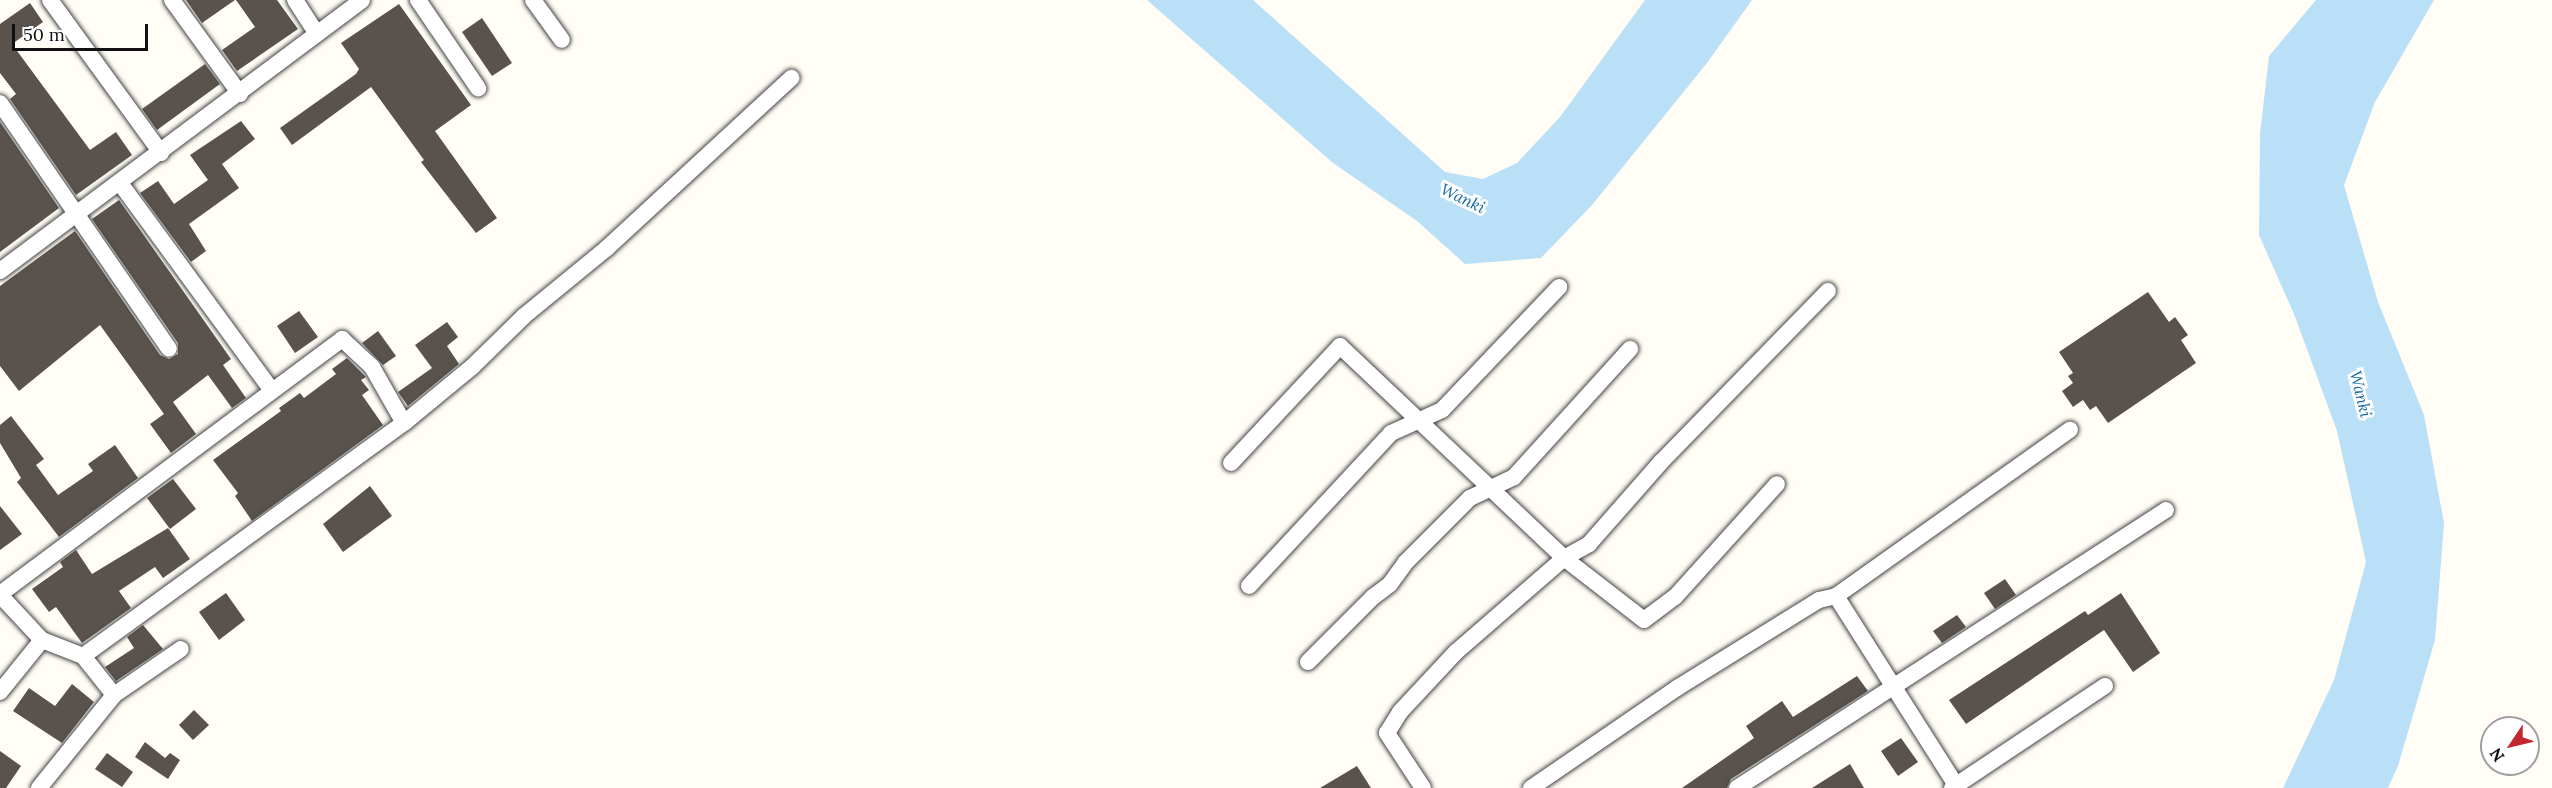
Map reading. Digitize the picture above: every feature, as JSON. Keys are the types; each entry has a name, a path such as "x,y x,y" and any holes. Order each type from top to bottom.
{"street":[{"path":"50,0 161,153"},
{"path":"172,0 240,94"},
{"path":"295,0 317,34"},
{"path":"0,272 240,94 362,0"},
{"path":"418,0 478,88"},
{"path":"533,0 562,40"},
{"path":"83,656 404,423 607,248 790,78"},
{"path":"0,103 79,214 169,349"},
{"path":"120,183 271,389"},
{"path":"1249,586 1391,433 1442,410 1559,287"},
{"path":"1423,788 1387,733 1400,712 1456,652 1564,558 1589,544 1661,462 1828,291"},
{"path":"114,695 83,656 42,640 0,595 251,410 271,389 342,339 372,367 404,423"},
{"path":"1231,463 1340,346 1564,558 1644,620 1675,597 1777,484"},
{"path":"1308,662 1373,597 1390,584 1405,563 1470,498 1515,477 1630,349"},
{"path":"1531,788 1677,688 1819,600 1836,596 2070,430"},
{"path":"1737,788 1896,688 2166,510"},
{"path":"1836,596 1896,688 1955,787 2105,687"},
{"path":"0,692 42,640"},
{"path":"39,788 114,695 181,649"}],"water":[{"name":"Wanki","path":"1147,0 1253,0 1445,172 1483,179 1517,163 1560,117 1645,0 1752,0 1707,63 1592,205 1541,258 1465,264 1417,221 1333,163"},
{"name":"Wanki","path":"2316,0 2434,0 2375,102 2344,185 2378,302 2424,415 2444,523 2435,640 2398,766 2388,788 2283,788 2334,680 2366,562 2337,431 2294,314 2259,235 2260,134 2269,56"}],"building":[{"path":"186,0 235,0 202,23"},
{"path":"236,0 277,0 298,29 237,71 222,50 255,27"},
{"path":"30,3 43,22 12,44 90,150 116,132 132,155 76,195 10,99 16,94 0,73 0,24"},
{"path":"399,4 471,105 435,131 497,218 476,233 421,162 424,160 371,87 292,145 280,128 356,74 359,69 341,43"},
{"path":"482,18 512,63 492,76 462,32"},
{"path":"205,64 220,84 157,130 142,109"},
{"path":"241,121 255,139 222,164 239,188 189,224 206,251 191,262 140,193 158,181 174,204 208,180 190,155"},
{"path":"0,122 59,208 0,252"},
{"path":"119,200 231,359 223,365 246,398 232,408 208,375 173,402 196,434 171,453 150,424 164,414 100,325 19,391 0,366 0,286 75,231 160,355 169,359 178,354 178,343 92,219"},
{"path":"2148,292 2169,322 2175,317 2188,335 2181,340 2196,363 2108,423 2096,406 2090,410 2083,400 2073,407 2062,391 2073,383 2068,376 2073,373 2059,352"},
{"path":"299,311 318,337 295,353 277,326"},
{"path":"447,322 458,337 447,346 459,364 408,406 398,392 432,368 415,345"},
{"path":"378,331 396,356 383,365 362,343"},
{"path":"347,358 366,377 361,380 369,390 362,395 383,425 252,521 235,496 238,493 213,460 281,411 279,408 300,393 304,398 336,374 332,369"},
{"path":"11,416 44,459 36,465 58,495 93,471 88,464 115,445 138,478 59,537 17,482 21,478 0,443 0,425"},
{"path":"173,479 196,509 170,529 147,498"},
{"path":"370,486 392,516 343,552 323,524"},
{"path":"0,506 22,534 0,550"},
{"path":"168,528 190,559 163,578 155,567 119,591 131,608 82,643 56,607 49,612 32,589 63,567 60,562 76,550 92,574"},
{"path":"2005,579 2016,595 1995,609 1984,593"},
{"path":"226,593 245,620 219,640 199,612"},
{"path":"2121,593 2160,653 2133,672 2104,630 1966,724 1949,700 2085,611 2088,615"},
{"path":"1957,615 1966,627 1942,643 1933,631"},
{"path":"143,625 163,649 116,681 105,667 134,648 127,637"},
{"path":"1857,676 1868,691 1731,779 1727,788 1682,788 1754,738 1746,726 1782,701 1793,717"},
{"path":"72,684 94,702 62,743 13,711 29,688 55,706"},
{"path":"194,710 209,725 193,740 179,725"},
{"path":"1901,738 1918,762 1898,776 1881,751"},
{"path":"145,742 165,758 170,753 180,760 168,779 135,757"},
{"path":"0,751 21,766 6,788 0,788"},
{"path":"107,753 133,772 122,787 95,769"},
{"path":"1850,764 1864,788 1812,788"},
{"path":"1357,766 1371,788 1320,788"}]}
